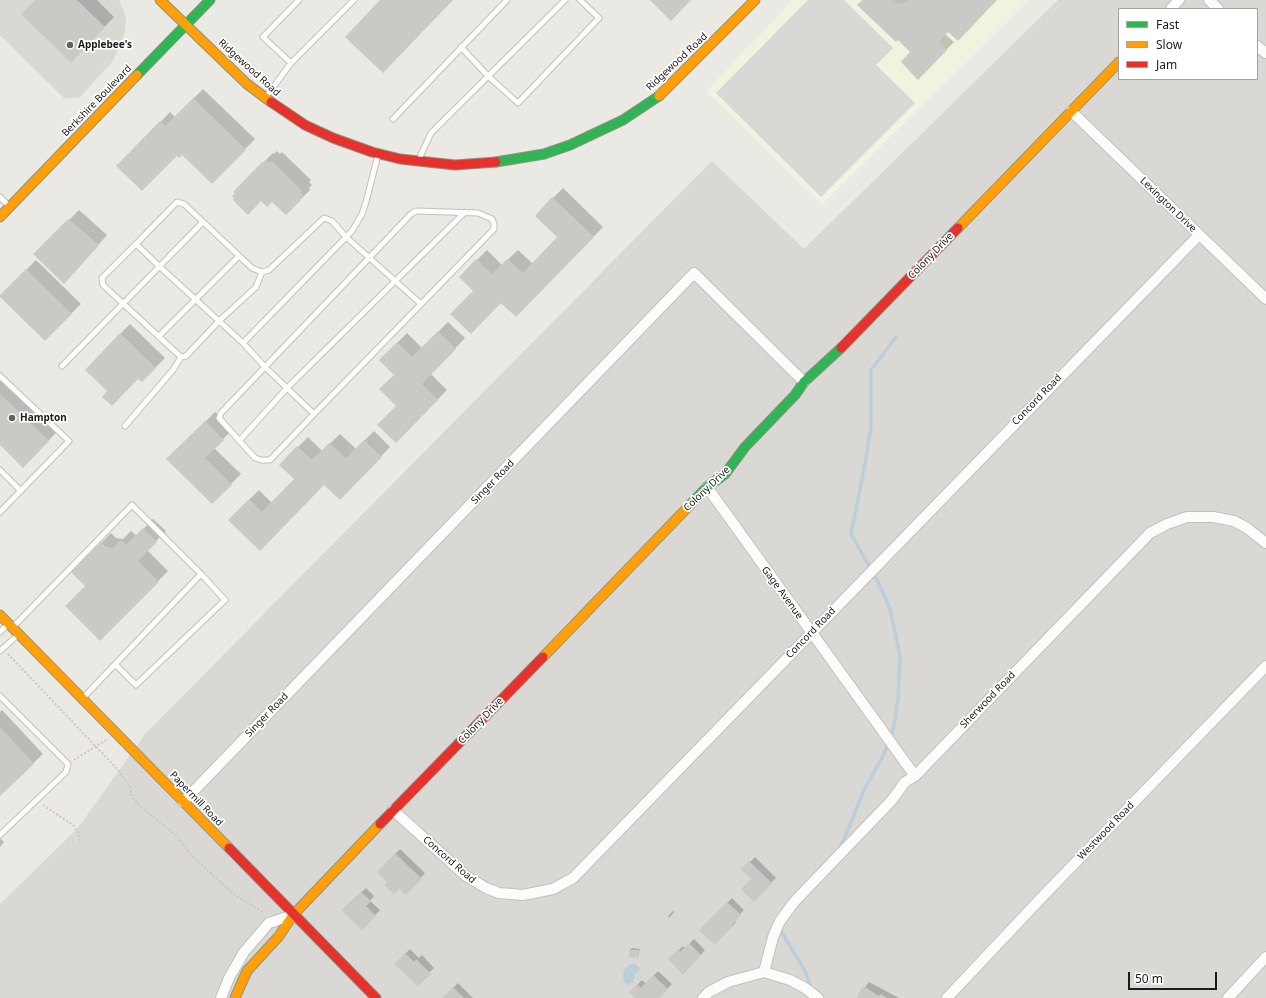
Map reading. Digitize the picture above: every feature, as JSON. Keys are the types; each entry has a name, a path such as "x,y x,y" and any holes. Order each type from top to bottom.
{"street":[{"name":"Ridgewood Road","path":"160,0 266,98 292,117 319,132 346,144 378,154 418,162 462,164 515,160 544,154 598,134 623,120 664,92 755,0"},
{"name":"Berkshire Boulevard","path":"0,217 210,0"},
{"path":"1172,8 1179,0"},
{"path":"1208,0 1217,8"},
{"path":"1258,47 1266,54"},
{"name":"Colony Drive","path":"235,998 248,971 279,936 293,915 706,487 725,474 741,451 795,395 804,382 840,349 1118,63"},
{"name":"Lexington Drive","path":"1071,111 1266,299"},
{"name":"Concord Road","path":"393,810 466,876 486,888 499,893 523,895 553,888 573,878 1199,234"},
{"name":"Singer Road","path":"183,802 694,274 804,382"},
{"name":"Gage Avenue","path":"706,487 915,776"},
{"name":"Sherwood Road","path":"764,972 772,937 780,921 794,902 892,800 905,782 915,776 1150,533 1167,524 1187,517 1213,516 1234,522 1247,528 1266,543"},
{"name":"Papermill Road","path":"0,615 376,998"},
{"name":"Westwood Road","path":"947,998 1044,895 1266,666"},
{"name":"Colony Drive","path":"269,923 293,915"},
{"path":"221,998 228,978 244,952 269,923"},
{"path":"1228,998 1266,957"},
{"path":"703,998 709,992 728,982 764,972 790,980 805,988 818,998"}],"lane":[{"path":"291,64 263,38 299,0"},
{"path":"266,98 291,64 354,0"},
{"path":"393,119 507,0"},
{"path":"418,162 431,133 565,0"},
{"path":"461,47 488,76 518,103 599,18 580,0"},
{"path":"244,343 346,237 362,214 378,154"},
{"path":"0,197 10,207"},
{"path":"181,357 103,284 102,278 177,202 184,204 252,268 262,272 269,270 324,218 332,221 346,237 421,304"},
{"path":"416,212 464,213 478,213 492,220 494,229 270,460 255,458 219,418 221,413 411,214 416,212"},
{"path":"239,441 287,388 464,213"},
{"path":"62,366 203,222"},
{"path":"136,244 244,343 265,367 314,414"},
{"path":"159,336 239,256"},
{"path":"124,426 173,370 181,357 186,356 219,321 256,287 262,272"},
{"path":"0,376 69,441 0,512"},
{"path":"0,470 21,490"},
{"path":"1,650 13,628 132,505 225,600 136,685 115,664"},
{"path":"82,698 201,574"},
{"path":"0,632 13,628"},
{"path":"0,696 68,764 66,772 0,835"}],"path":[{"path":"1,650 119,771 130,787 132,797 141,807 177,836 190,854 232,892 264,914 269,923"},
{"path":"68,764 116,734"},
{"path":"36,801 73,825 79,834 80,844"}],"shaded area":[{"path":"0,0 119,0 126,17 125,33 113,61 79,98 64,98 0,35"},
{"path":"793,0 1029,0 822,205 706,91"},
{"path":"808,0 844,0 893,48 876,65 915,103 821,197 716,93"},
{"path":"1058,0 1266,0 1266,998 0,998 0,904 77,829 146,733 712,161 804,249"}],"water":[{"path":"630,964 635,964 640,968 635,974 634,982 627,985 624,982 623,975 624,970"}],"building":[{"name":"Applebee's","path":"35,0 77,0 105,27 71,63 21,14"},
{"path":"380,0 453,0 383,73 345,37"},
{"path":"650,0 691,0 671,21"},
{"path":"862,0 891,0 895,4 906,3 909,0 997,0 958,41 948,32 939,42 947,50 918,80 901,62 910,52 898,40 896,42 857,5"},
{"path":"193,98 246,150 212,184 182,155 179,158 177,156 142,191 116,166 160,121 165,126"},
{"path":"267,160 269,163 272,161 302,191 300,192 303,195 300,199 301,200 286,215 272,202 267,207 261,201 248,215 233,200 234,199 232,196 235,193 233,192 262,162 264,163"},
{"path":"552,197 594,237 516,317 501,303 471,334 450,314 473,291 459,277 476,259 492,274 507,259 523,273 557,237 535,216"},
{"path":"68,219 99,245 64,284 33,254"},
{"path":"26,269 72,314 45,341 0,297 0,295"},
{"path":"438,331 456,349 422,384 438,400 396,443 377,425 396,406 379,389 394,375 379,360 397,342 412,357"},
{"path":"120,333 156,368 142,382 138,379 112,406 102,397 107,391 85,370"},
{"name":"Hampton","path":"0,394 49,441 23,468 0,445"},
{"path":"205,421 224,440 205,458 232,485 212,504 166,459"},
{"path":"364,440 382,457 340,500 324,485 260,551 228,520 249,499 262,512 294,479 279,465 297,446 312,460 329,443 346,458"},
{"path":"143,528 157,542 138,561 159,582 100,641 65,606 85,586 71,572 101,542 106,547 113,548 121,540 126,545"},
{"path":"0,727 34,764 0,796"},
{"path":"395,853 422,879 406,895 399,889 394,894 384,885 387,882 377,872"},
{"path":"749,861 772,883 754,902 741,889 751,879 741,869"},
{"path":"361,892 371,901 366,906 376,916 362,930 341,910"},
{"path":"727,902 741,915 715,945 699,930"},
{"path":"689,943 701,955 683,975 668,959 678,949 680,952"},
{"path":"629,950 639,950 638,958 629,957"},
{"path":"405,953 414,962 416,959 431,974 418,986 394,964"},
{"path":"653,975 668,989 660,998 635,998 629,992 637,984 641,988"},
{"path":"863,986 879,996 881,994 887,998 858,998 857,997"},
{"path":"453,987 464,998 442,998"}],"waterway":[{"path":"837,852 845,837 864,790 884,754 893,730 898,700 900,656 890,609 878,582 851,534 871,427 871,370 896,337"},
{"path":"780,926 781,931 805,971 812,990"}],"traffic: fast":[{"path":"137,75 210,0"},
{"path":"496,162 544,154 570,145 623,120 659,96"},
{"path":"688,507 707,487 725,474 745,447 795,395 804,382 841,348"}],"traffic: slow":[{"path":"160,0 247,84 271,102"},
{"path":"659,96 755,0"},
{"path":"958,228 1118,63"},
{"path":"0,217 137,75"},
{"path":"543,657 688,507"},
{"path":"0,615 229,848"},
{"path":"235,998 247,971 279,936 293,915 380,824"}],"traffic: jam":[{"path":"271,102 305,125 333,138 372,152 400,159 455,165 496,162"},
{"path":"841,348 958,228"},
{"path":"380,824 543,657"},
{"path":"229,848 376,998"}],"place":[{"name":"Applebee's","path":"70,45"},
{"name":"Hampton","path":"12,418"}]}
